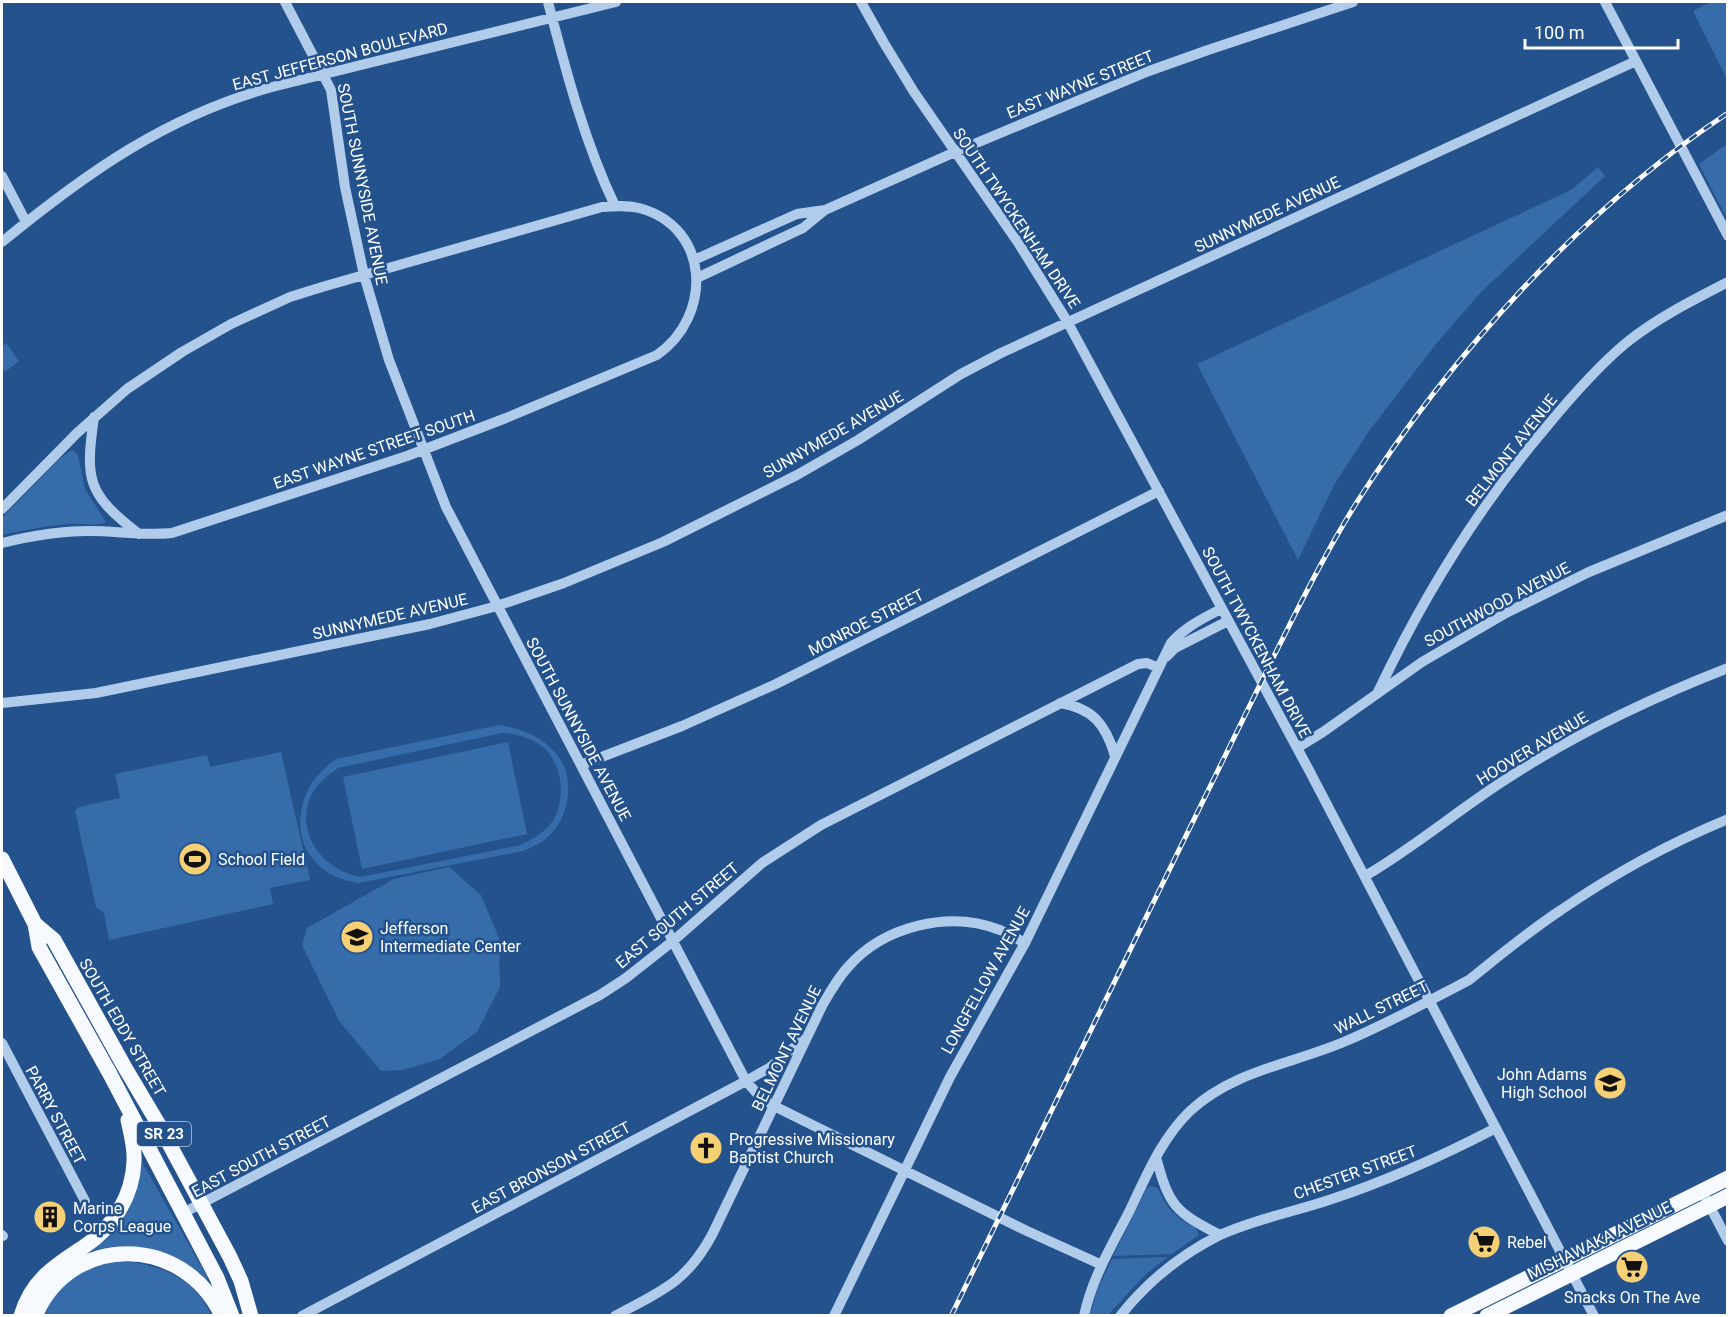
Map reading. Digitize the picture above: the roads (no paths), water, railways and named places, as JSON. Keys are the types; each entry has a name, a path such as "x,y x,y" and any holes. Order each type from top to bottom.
{"main road":[{"name":"SOUTH EDDY STREET","path":"2,859 35,924 39,947 125,1102 217,1278 232,1316"},
{"name":"SOUTH EDDY STREET","path":"35,924 54,940 202,1204 230,1257 251,1312"},
{"path":"21,1316 32,1290 51,1268 85,1246 104,1230 122,1206 132,1178 134,1161 125,1102"},
{"name":"MISHAWAKA AVENUE","path":"1450,1316 1728,1178"},
{"name":"MISHAWAKA AVENUE","path":"1487,1316 1728,1196"},
{"path":"35,1316 49,1288 76,1267 112,1255 129,1253 150,1256 181,1269 209,1294 222,1316"}],"street":[{"name":"SOUTH SUNNYSIDE AVENUE","path":"285,2 331,90 345,187 364,275 389,360 456,529 746,1081 761,1098 774,1106 1027,1231 1102,1265"},
{"path":"548,2 566,70 596,164 615,206"},
{"name":"EAST JEFFERSON BOULEVARD","path":"2,242 69,188 105,164 199,111 249,93 616,2"},
{"name":"SOUTH TWYCKENHAM DRIVE","path":"861,2 884,43 1067,321 1365,876 1594,1316"},
{"path":"1312,2 1316,13"},
{"name":"EAST WAYNE STREET","path":"694,261 797,214 825,210 955,152 1149,71 1353,2"},
{"path":"1605,2 1728,236"},
{"name":"SUNNYMEDE AVENUE","path":"2,703 96,693 430,624 498,606 617,562 663,542 830,457 962,374 1001,353 1636,60"},
{"path":"2,176 26,222"},
{"name":"EAST WAYNE STREET SOUTH","path":"2,509 94,417 159,367 231,324 290,297 602,207 640,208 666,220 686,241 694,261 697,278 694,302 677,338 657,355 507,418 361,472 172,533 62,532 2,543"},
{"name":"EAST WAYNE STREET","path":"697,278 804,228 825,210"},
{"name":"BELMONT AVENUE","path":"1378,692 1405,634 1458,547 1501,484 1558,412 1594,372 1628,342 1669,313 1728,282"},
{"path":"94,417 89,455 96,491 114,515 139,534"},
{"name":"MONROE STREET","path":"581,765 651,740 768,688 1159,491"},
{"name":"SOUTHWOOD AVENUE","path":"1297,748 1311,741 1378,692 1447,646 1535,598 1589,572 1728,515"},
{"name":"LONGFELLOW AVENUE","path":"834,1316 955,1067 1025,943 1171,643 1180,632 1221,609"},
{"name":"LONGFELLOW AVENUE","path":"1162,663 1175,648 1228,621"},
{"name":"EAST SOUTH STREET","path":"183,1213 600,995 673,941 762,863 821,825 1138,664 1162,663"},
{"name":"HOOVER AVENUE","path":"1365,876 1417,843 1482,795 1570,740 1650,700 1728,668"},
{"path":"1060,704 1073,705 1091,714 1105,732 1115,756"},
{"name":"WALL STREET","path":"1084,1316 1093,1285 1102,1265 1156,1157 1177,1126 1190,1112 1221,1087 1258,1070 1347,1041 1469,980 1561,909 1606,881 1674,844 1728,819"},
{"name":"BELMONT AVENUE","path":"615,1316 670,1286 695,1264 712,1235 833,987 849,966 879,942 927,923 972,923 1000,930 1025,943"},
{"name":"EAST BRONSON STREET","path":"302,1316 746,1081 769,1068 808,1036"},
{"name":"PARRY STREET","path":"2,1043 85,1201"},
{"name":"CHESTER STREET","path":"1120,1316 1149,1285 1170,1267 1220,1235 1390,1178 1439,1157 1496,1128"},
{"path":"1156,1157 1172,1203 1190,1220 1220,1235"},
{"path":"1702,1191 1728,1241"}],"railway":[{"path":"951,1316 1271,662 1323,561 1357,502 1434,393 1523,289 1621,194 1728,113"}],"place":[{"name":"School Field","path":"195,859"},
{"name":"Jefferson Intermediate Center","path":"357,937"},
{"name":"John Adams High School","path":"1610,1083"},
{"name":"Progressive Missionary Baptist Church","path":"706,1148"},
{"name":"Marine Corps League","path":"50,1217"},
{"name":"Rebel","path":"1484,1242"},
{"name":"Snacks On The Ave","path":"1632,1267"}]}
